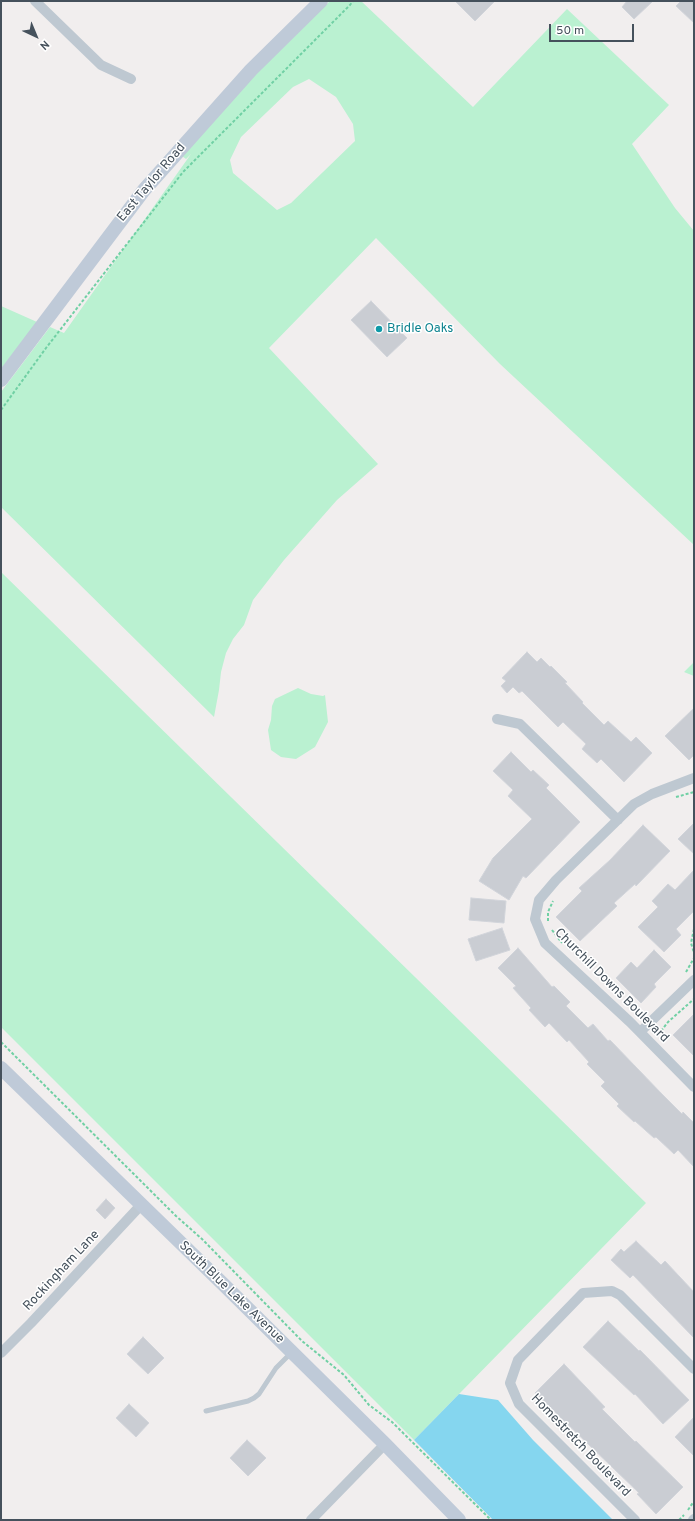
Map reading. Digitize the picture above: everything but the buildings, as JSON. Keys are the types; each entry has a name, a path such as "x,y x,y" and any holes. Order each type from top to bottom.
{"main road":[{"name":"East Taylor Road","path":"1,380 144,190 251,70 321,1"},
{"name":"South Blue Lake Avenue","path":"1,1068 385,1444 459,1520"}],"street":[{"path":"35,1 101,66 131,79"},
{"path":"497,719 520,724 618,820"},
{"name":"Churchill Downs Boulevard","path":"694,778 652,794 634,804 556,880 539,900 535,919 546,943 640,1032 694,1087"},
{"path":"640,1032 694,980"},
{"name":"Rockingham Lane","path":"1,1353 141,1205"},
{"name":"Homestretch Boulevard","path":"635,1520 519,1404 510,1383 518,1360 583,1293 612,1291 620,1295 694,1369"},
{"path":"310,1520 385,1444"}],"lane":[{"path":"206,1411 254,1398 259,1394 276,1368 292,1353"}],"path":[{"path":"1,410 46,348 183,172 353,1"},
{"path":"675,798 694,792"},
{"path":"548,924 548,912 555,896"},
{"path":"551,929 562,943"},
{"path":"694,929 692,931 691,943 694,953"},
{"path":"683,976 694,958"},
{"path":"661,1038 658,1034 668,1022 694,998"},
{"path":"1,1042 176,1216 202,1239 302,1341 344,1375 369,1405 392,1422 491,1520"}],"green space":[{"path":"330,1 361,1 473,107 567,9 669,105 632,144 675,208 694,231 694,545 500,364 376,238 269,348 378,464 337,500 284,560 253,600 244,625 233,639 226,653 221,672 214,717 1,507 1,392 50,327 64,333 191,154 186,159 182,156 256,74","holes":["309,79 336,97 353,124 355,141 291,203 277,210 233,173 230,160 241,137 293,87"]},
{"path":"1,306 37,322 1,369"},
{"path":"1,572 646,1203 414,1440 1,1027"},
{"path":"694,662 694,676 684,672"},
{"path":"298,688 311,694 325,695 328,722 315,747 296,759 281,757 271,750 268,730 271,720 272,706 275,699"}],"water":[{"path":"459,1394 498,1400 533,1440 613,1520 493,1520 414,1440"}],"place":[{"name":"Bridle Oaks","path":"379,329"}]}
